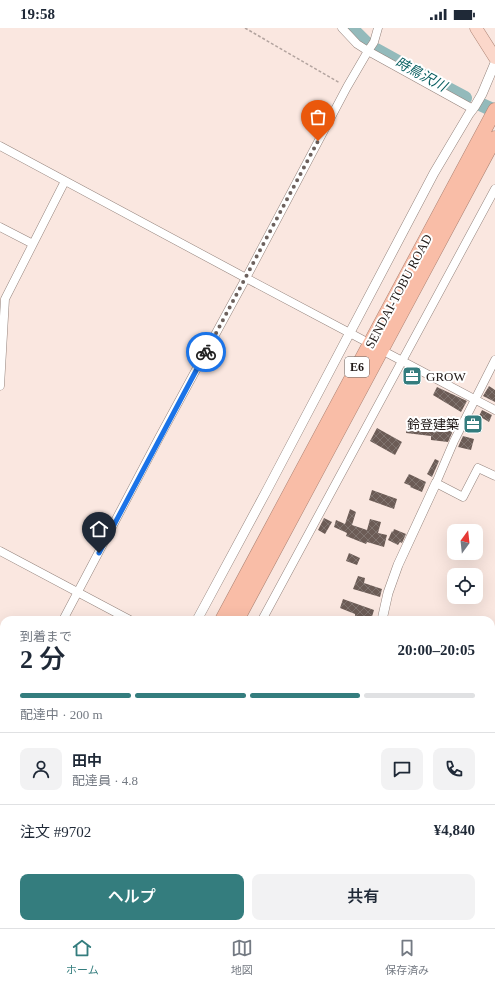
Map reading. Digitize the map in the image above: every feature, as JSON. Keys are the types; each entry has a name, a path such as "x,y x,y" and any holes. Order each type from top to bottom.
{"highway":[{"name":"SENDAI-TOBU ROAD","path":"224,616 494,112"},
{"name":"SENDAI-TOBU ROAD","path":"239,616 495,138"}],"main road":[{"path":"476,28 495,58"}],"street":[{"path":"342,28 357,44 368,51 473,109"},
{"path":"65,616 347,87 374,42 378,28"},
{"path":"199,616 434,172 482,94 495,63"},
{"path":"0,146 363,340"},
{"path":"0,386 3,298 33,244 65,181"},
{"path":"264,616 401,361 491,204 495,189"},
{"path":"0,227 33,244"},
{"path":"389,354 495,410"},
{"path":"383,616 388,594 398,565 475,399 495,360"},
{"path":"436,483 464,497 478,468 495,476"},
{"path":"0,551 123,616"}],"path":[{"path":"245,28 347,87"}],"building":[{"path":"408,370 420,377 417,382 405,376"},
{"path":"489,386 495,390 495,402 483,396"},
{"path":"437,387 467,401 461,412 433,395"},
{"path":"482,410 492,415 489,422 479,416"},
{"path":"408,421 433,423 433,426 452,429 452,433 448,442 431,440 431,436 406,433"},
{"path":"377,428 402,442 395,455 370,441"},
{"path":"463,436 474,439 471,450 458,447"},
{"path":"435,459 439,461 432,477 427,474"},
{"path":"409,474 426,482 422,492 404,483"},
{"path":"372,490 397,499 394,509 369,500"},
{"path":"350,509 356,512 352,525 367,530 370,519 381,522 378,533 387,535 384,547 367,542 366,544 346,536 347,533 334,527 336,520 345,524"},
{"path":"324,518 332,522 325,534 318,530"},
{"path":"394,529 406,534 402,543 400,542 398,545 388,540"},
{"path":"349,553 360,558 357,565 346,561"},
{"path":"358,576 365,578 364,583 382,589 380,597 353,589"},
{"path":"343,599 374,610 372,616 355,616 355,614 340,608"}],"waterway":[{"name":"時鳥沢川","path":"351,28 368,45"},
{"name":"時鳥沢川","path":"376,50 465,98"},
{"name":"時鳥沢川","path":"482,105 495,111"}],"way so far":[{"path":"206,352 318,141"}],"place":[{"name":"GROW","path":"412,376"},
{"name":"鈴登建築","path":"473,424"}],"route":[{"path":"99,553 206,352"}]}
